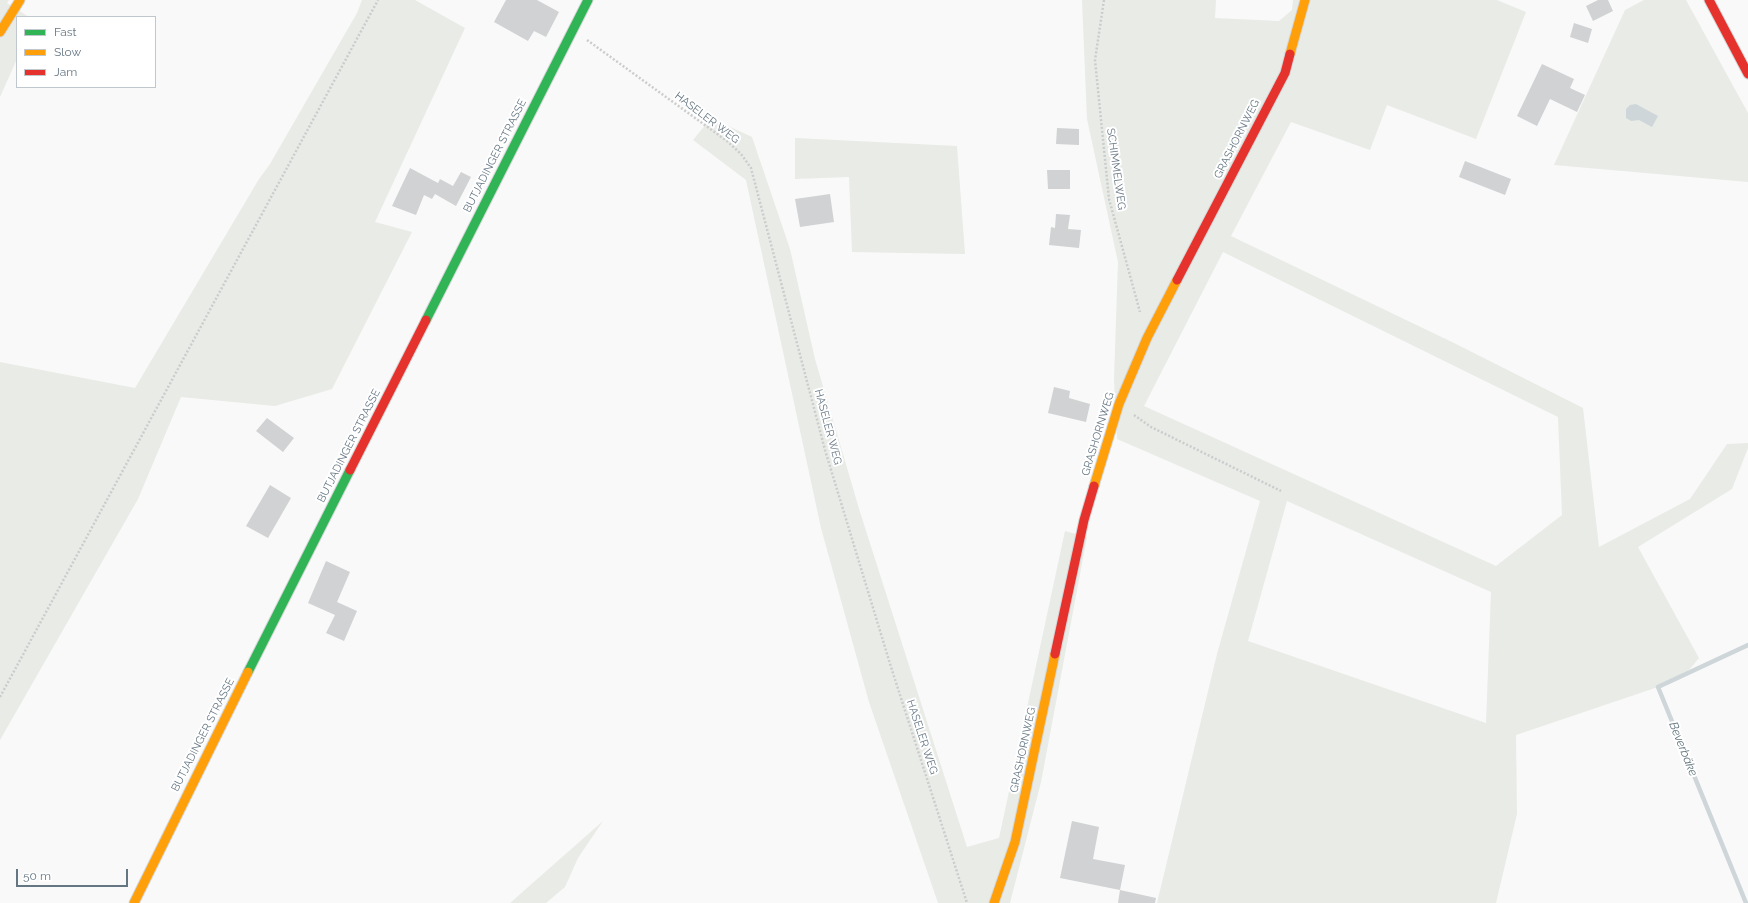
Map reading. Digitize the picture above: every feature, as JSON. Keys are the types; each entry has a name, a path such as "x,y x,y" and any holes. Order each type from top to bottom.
{"street":[{"path":"0,32 20,0"},
{"name":"BUTJADINGER STRASSE","path":"134,903 287,594 588,0"},
{"name":"GRASHORNWEG","path":"994,903 1015,842 1084,520 1119,404 1147,338 1285,72 1305,0"},
{"path":"1709,0 1748,74"}],"path":[{"path":"0,697 378,0"},
{"name":"SCHIMMELWEG","path":"1104,0 1095,60 1109,199 1141,314"},
{"name":"HASELER WEG","path":"573,30 727,141 741,154 751,168 825,450 967,903"},
{"path":"1119,404 1151,427 1281,491"}],"shaded area":[{"path":"0,0 9,0 7,3 27,16 16,16 16,61 0,97"},
{"path":"362,0 415,0 465,28 375,222 412,232 332,389 275,406 181,397 138,499 0,740 0,362 135,388 259,179 270,164 357,13"},
{"path":"1082,0 1216,0 1215,18 1279,21 1292,10 1293,0 1497,0 1526,12 1476,139 1387,105 1370,150 1291,122 1231,236 1454,343 1583,408 1599,547 1690,499 1727,444 1748,443 1748,448 1732,489 1638,547 1699,658 1689,670 1658,687 1516,735 1517,814 1496,903 1157,903 1217,654 1260,501 1117,439 1114,379 1118,262 1087,119","holes":["1223,252 1558,417 1562,515 1496,566 1144,406","1287,501 1491,592 1486,723 1248,641"]},
{"path":"1644,0 1686,0 1748,113 1748,182 1554,165 1625,10"},
{"path":"1636,104 1658,116 1652,127 1639,120 1631,121 1626,118 1626,109 1630,105"},
{"path":"711,118 752,137 790,249 815,359 860,512 967,847 999,838 1065,531 1087,537 1041,782 1010,903 938,903 869,702 821,528 746,180 693,140"},
{"path":"795,138 957,146 965,254 852,252 849,177 795,179"},
{"path":"603,821 578,858 565,887 546,903 510,903"}],"building":[{"path":"506,0 537,0 559,12 546,37 534,31 528,41 494,22"},
{"path":"1598,0 1608,0 1613,11 1593,21 1586,6"},
{"path":"1574,23 1592,29 1588,43 1570,37"},
{"path":"1542,64 1574,79 1570,88 1585,95 1577,112 1550,99 1537,126 1517,116"},
{"path":"1057,128 1079,129 1079,145 1056,144"},
{"path":"1465,161 1511,179 1505,195 1459,177"},
{"path":"410,168 438,183 440,179 453,186 461,172 471,177 456,206 435,194 432,199 424,195 416,215 392,206"},
{"path":"1047,170 1070,170 1070,189 1048,189"},
{"path":"830,194 834,222 800,227 795,199"},
{"path":"1056,214 1070,215 1068,229 1081,230 1079,248 1049,245 1051,227 1055,228"},
{"path":"1054,387 1070,391 1069,398 1090,404 1086,422 1048,413"},
{"path":"267,418 294,438 283,452 256,431"},
{"path":"270,485 291,498 268,538 246,526"},
{"path":"326,561 350,572 337,602 357,611 344,641 326,633 335,615 308,603"},
{"path":"1072,821 1099,827 1093,859 1125,865 1120,890 1060,878"},
{"path":"1120,890 1156,898 1155,903 1118,903"}],"waterway":[{"name":"Beverbäke","path":"1746,903 1658,687 1748,645"}],"traffic: fast":[{"path":"426,320 588,0"},
{"path":"248,672 350,470"}],"traffic: slow":[{"path":"0,32 20,0"},
{"path":"1290,54 1305,0"},
{"path":"1094,486 1119,404 1147,338 1177,280"},
{"path":"994,903 1015,842 1055,654"},
{"path":"134,903 248,672"}],"traffic: jam":[{"path":"1709,0 1748,74"},
{"path":"1177,280 1285,73 1290,54"},
{"path":"350,470 426,320"},
{"path":"1055,654 1084,520 1094,486"}]}
